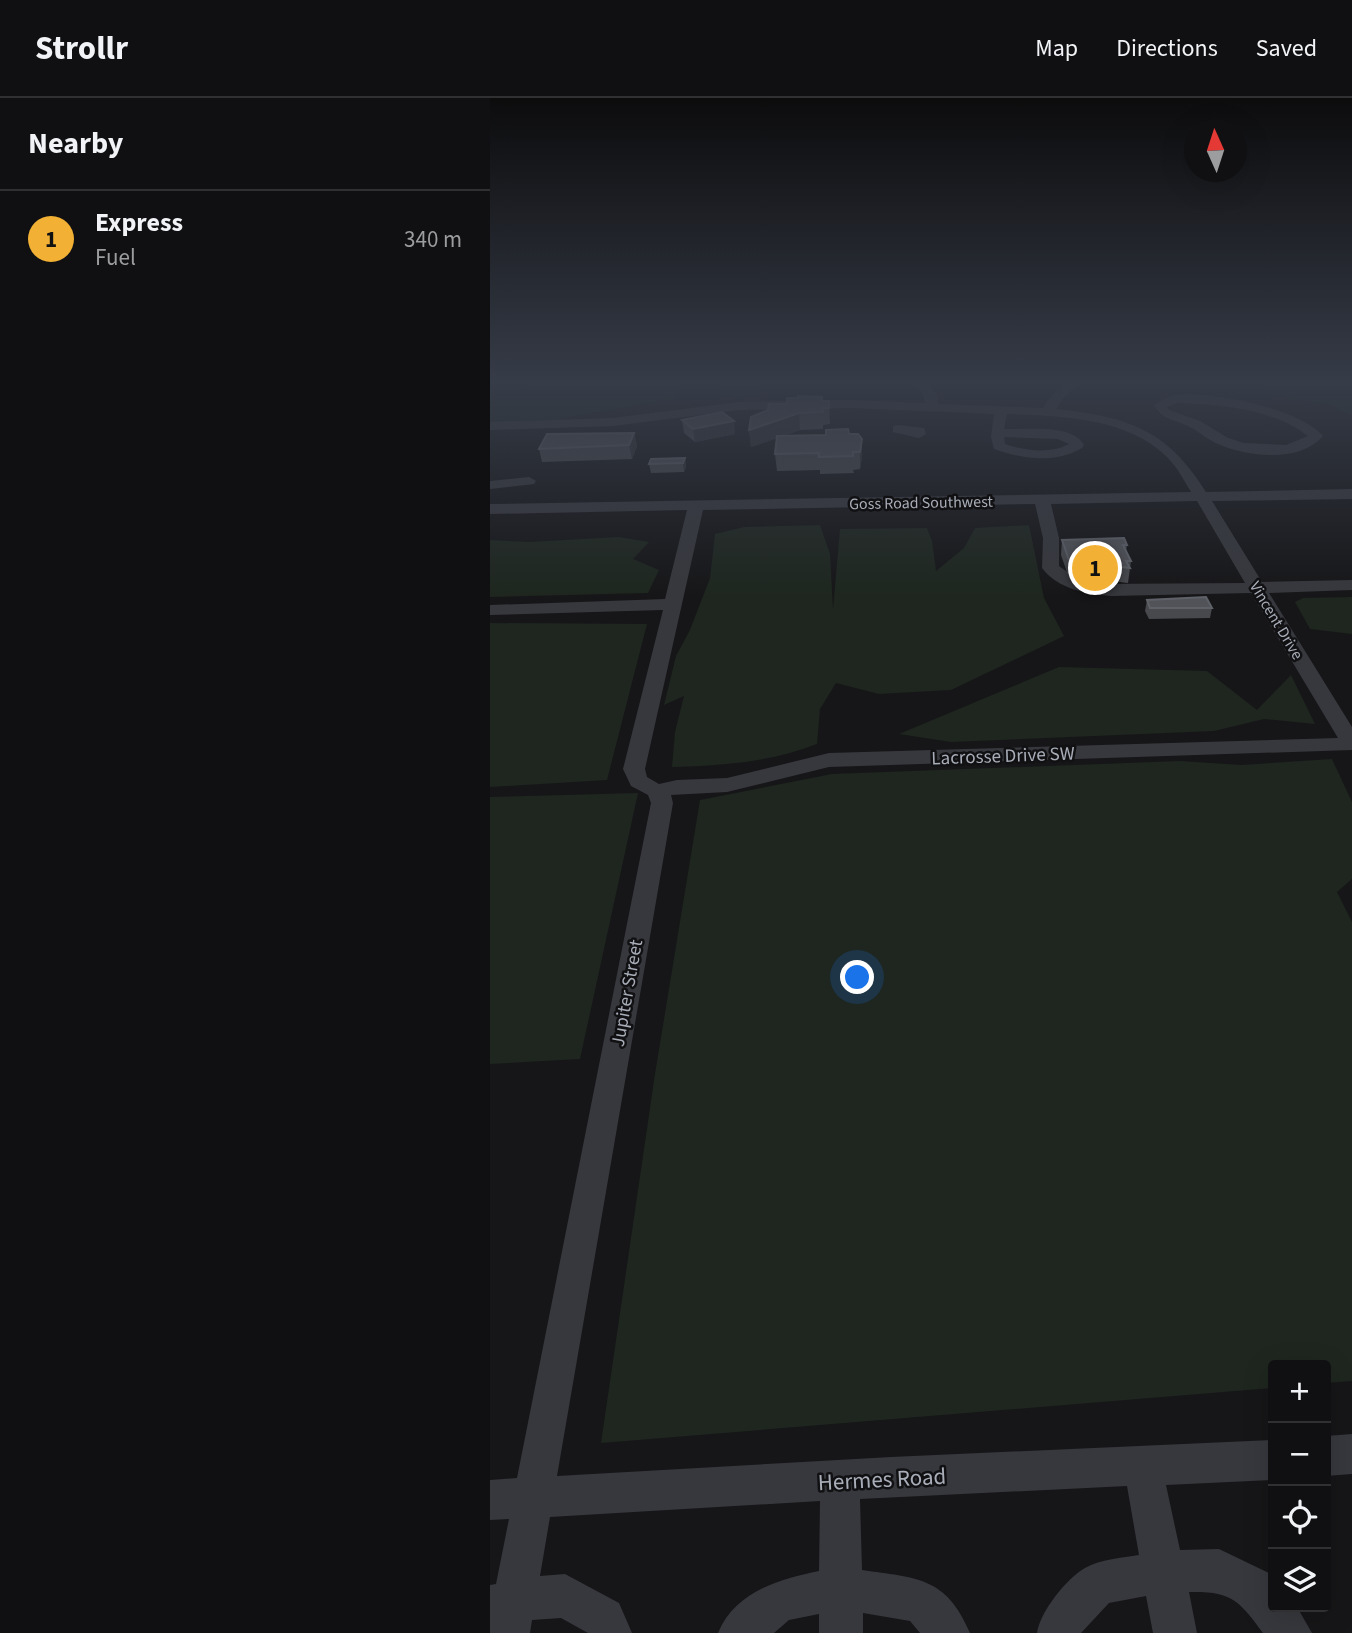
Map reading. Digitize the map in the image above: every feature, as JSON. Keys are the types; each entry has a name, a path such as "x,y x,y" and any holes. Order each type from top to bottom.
{"street":[{"path":"1171,454 1186,472 1214,487 1269,495"},
{"path":"1141,497 1179,488 1184,483 1186,472"},
{"name":"Vincent Drive","path":"1186,472 1352,744"},
{"path":"490,485 529,481"},
{"name":"Goss Road Southwest","path":"490,509 701,499 1042,500 1352,494"},
{"path":"1121,498 1182,511 1220,529 1233,510 1269,495"},
{"path":"658,791 642,786 635,778 634,769 671,604 701,499"},
{"path":"1042,500 1051,538 1050,568 1066,582 1100,590 1135,591 1352,585"},
{"path":"490,610 671,604"},
{"name":"Lacrosse Drive SW","path":"658,791 677,787 727,785 829,760 1352,744"},
{"name":"Jupiter Street","path":"504,1613 532,1497 662,803 658,791"},
{"path":"1331,1456 1352,1454"},
{"name":"Hermes Road","path":"490,1500 1268,1460"},
{"path":"1143,1467 1175,1633"},
{"path":"840,1482 841,1633"},
{"path":"1059,1633 1060,1624 1098,1584 1163,1572 1219,1570 1258,1590 1290,1633"},
{"path":"740,1633 779,1601 840,1588 922,1601 948,1633"},
{"path":"504,1613 565,1596 604,1618 610,1633"}],"shaded area":[{"path":"820,525 830,554 833,609 840,529 927,528 932,541 936,571 964,548 975,528 1029,525 1044,598 1064,636 951,690 879,694 836,683 820,709 817,744 746,762 672,767 675,732 684,696 664,705 676,656 690,630 710,578 715,534 744,527"},
{"path":"619,537 649,542 633,559 659,570 648,593 490,597 490,540 529,542"},
{"path":"1352,597 1352,634 1310,629 1295,602 1303,598"},
{"path":"490,623 647,624 607,780 490,787"},
{"path":"1059,667 1207,671 1257,710 1291,675 1315,724 1264,719 1214,731 951,742 899,734"},
{"path":"1332,759 1352,802 1352,879 1337,892 1352,922 1352,1381 1331,1383 1331,1360 1268,1360 1268,1388 601,1443 655,1074 700,800 832,774 1180,761 1241,765"},
{"path":"638,793 580,1059 490,1064 490,797"}],"building":[{"path":"819,454 853,454 853,456 819,457"},
{"path":"685,458 683,463 649,464 651,459"},
{"path":"1124,538 1127,545 1123,545 1131,561 1126,561 1130,568 1114,566 1112,562 1070,563 1062,540"},
{"path":"1206,597 1212,608 1150,608 1147,600"}],"place":[{"name":"Express","path":"1095,568"}]}
